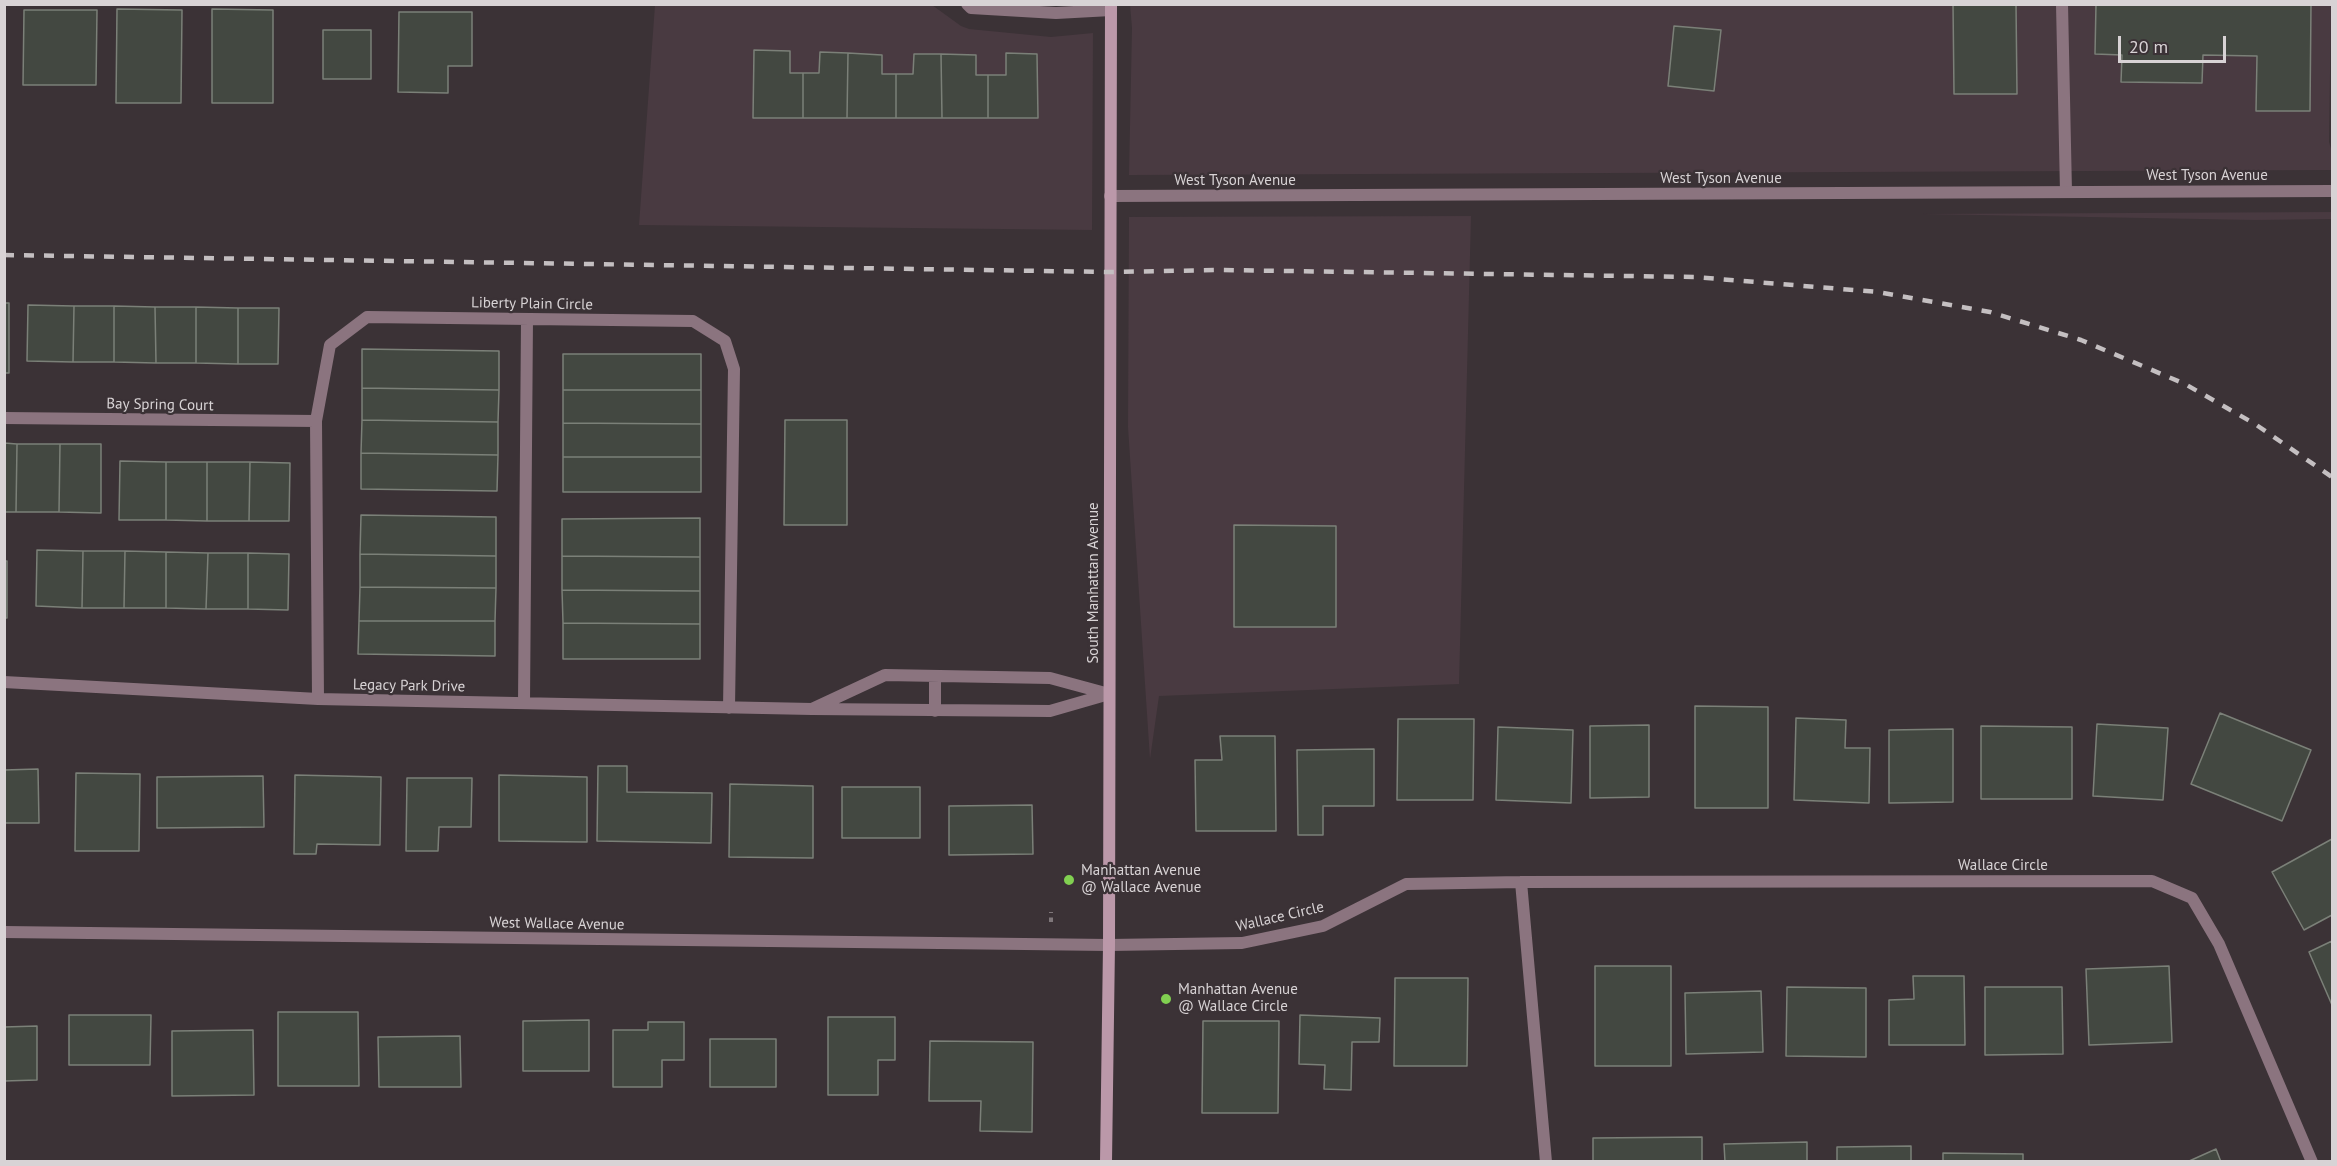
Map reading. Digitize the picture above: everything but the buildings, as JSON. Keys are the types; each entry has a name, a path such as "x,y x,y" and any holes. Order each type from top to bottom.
{"street":[{"path":"966,4 971,8 1056,13 1111,7"},
{"path":"2062,4 2066,192"},
{"name":"South Manhattan Avenue","path":"1106,1161 1109,945 1111,7"},
{"name":"West Tyson Avenue","path":"1110,196 2332,191"},
{"name":"Liberty Plain Circle","path":"318,699 316,421 330,345 368,317 693,321 725,341 734,369 729,708"},
{"path":"524,704 527,319"},
{"name":"Bay Spring Court","path":"4,418 316,421"},
{"name":"Legacy Park Drive","path":"812,710 885,675 1050,678 1109,694"},
{"path":"935,676 935,711"},
{"name":"Legacy Park Drive","path":"4,682 318,699 812,710 1050,711 1109,694"},
{"name":"Wallace Circle","path":"1109,945 1242,943 1323,926 1406,884 2152,881 2192,897 2219,944 2312,1161"},
{"path":"1521,882 1546,1161"},
{"name":"West Wallace Avenue","path":"4,932 1109,945"}],"shaded area":[{"path":"655,5 932,5 961,26 969,29 1051,37 1093,33 1092,230 639,225"},
{"path":"1130,5 2331,5 2329,142 2332,152 2332,170 1129,175 1132,28"},
{"path":"2332,212 2332,219 2255,220 1922,214"},
{"path":"1471,216 1459,684 1159,696 1150,759 1128,427 1129,217"}],"railway":[{"path":"4,255 1110,272 1220,270 1694,277 1878,292 1990,312 2081,340 2185,384 2255,424 2332,477"}],"place":[{"name":"Manhattan Avenue @ Wallace Avenue","path":"1069,880"},
{"name":"Manhattan Avenue @ Wallace Circle","path":"1166,999"}]}
